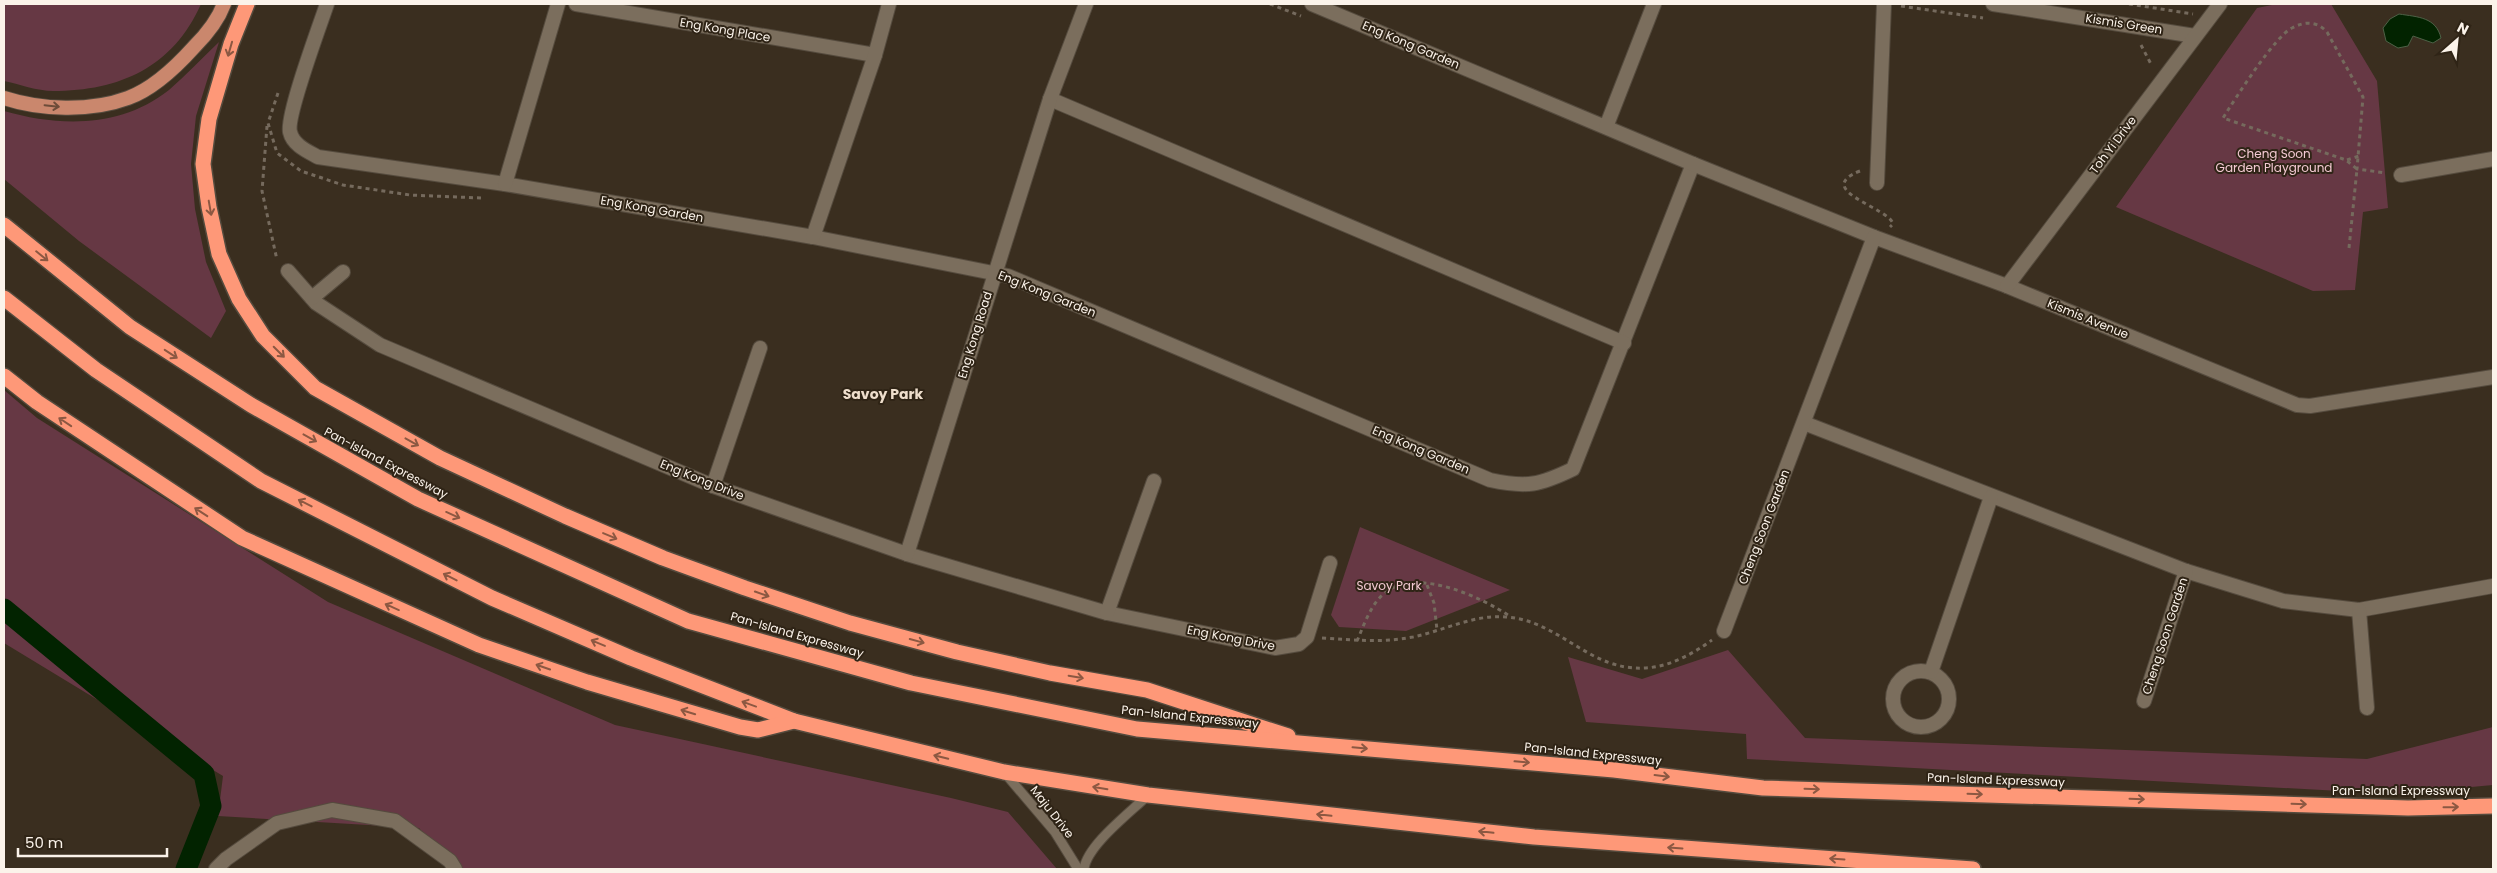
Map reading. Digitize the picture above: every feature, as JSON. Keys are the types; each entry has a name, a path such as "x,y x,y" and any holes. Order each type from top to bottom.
{"highway":[{"path":"247,4 231,44 209,119 203,164 209,207 219,254 239,299 263,336 315,388 440,458 547,508 663,558 745,588 850,623 957,652 1050,673 1147,690 1311,744"},
{"name":"Pan-Island Expressway","path":"4,225 130,327 251,405 418,499 688,620 911,683 1137,729 1614,770 1764,788 2408,808 2493,806"},
{"path":"4,298 96,370 261,481 492,598 631,658 794,721 1004,772 1148,796 1534,837 1973,869"},
{"path":"4,376 37,402 242,538 471,642 587,682 740,727 758,730 794,721"}],"main road":[{"path":"4,98 15,102 74,108 129,98 158,81 183,60 204,36 224,4"}],"street":[{"name":"Eng Kong Garden","path":"327,4 291,113 290,132 300,148 318,157 505,184 813,237 995,273 1017,280 1490,480 1518,486 1550,480 1573,469 1693,164 1312,4"},
{"path":"505,184 558,4"},
{"name":"Eng Kong Place","path":"576,4 874,55"},
{"path":"813,237 874,55 889,4"},
{"name":"Eng Kong Road","path":"906,554 1050,99 1086,4"},
{"path":"1606,127 1654,4"},
{"path":"1877,183 1889,4"},
{"name":"Kismis Green","path":"1993,4 2195,36"},
{"name":"Toh Yi Drive","path":"2007,286 2220,4"},
{"path":"1050,99 1624,343"},
{"path":"2402,175 2493,159"},
{"name":"Kismis Avenue","path":"1693,164 1874,237 2007,286 2304,406 2493,377"},
{"name":"Cheng Soon Garden","path":"1724,631 1874,237"},
{"name":"Eng Kong Drive","path":"283,270 314,300 380,344 713,486 906,554 1107,613 1275,648 1299,644 1307,637"},
{"path":"314,300 343,272"},
{"path":"713,486 760,348"},
{"name":"Cheng Soon Garden","path":"1804,423 2186,571 2283,601 2359,610 2493,586"},
{"path":"1107,613 1154,481"},
{"path":"1931,672 1991,497"},
{"path":"1307,637 1330,563"},
{"name":"Cheng Soon Garden","path":"2144,701 2186,571"},
{"path":"2359,610 2367,708"},
{"path":"1920,670 1931,672 1942,680 1948,690 1949,702 1946,714 1938,722 1927,728 1915,728 1904,723 1896,714 1892,703 1893,691 1898,681 1908,673 1920,670"},
{"path":"216,869 226,859 277,822 332,810 395,821 450,861 455,869"}],"lane":[{"name":"Maju Drive","path":"1004,772 1055,832 1078,869"},
{"path":"1084,869 1085,863 1100,841 1148,796"}],"path":[{"path":"1889,4 1988,18"},
{"path":"2129,4 2211,16"},
{"path":"2349,248 2357,169 2363,97 2327,32 2320,25 2302,24 2285,33 2223,118 2346,160 2357,169 2402,175"},
{"path":"2139,42 2152,66 2146,74"},
{"path":"268,123 262,191 283,270"},
{"path":"2346,160 2358,156"},
{"path":"1874,237 1890,227 1893,224 1892,221 1885,214 1855,199 1847,192 1845,184 1851,175 1878,167"},
{"path":"1356,641 1370,612 1386,592 1402,586 1427,585 1448,587 1467,592 1494,605 1513,618"},
{"path":"1427,585 1434,603 1437,630"},
{"path":"1307,637 1368,642 1415,637 1475,621 1505,617 1536,623 1592,655 1620,668 1662,666 1692,654 1724,631"}],"green space":[{"path":"4,4 201,4 189,26 175,44 160,59 142,71 122,80 100,86 77,90 47,91 4,81"},
{"name":"Cheng Soon Garden Playground","path":"2277,4 2331,4 2377,81 2388,208 2363,212 2355,290 2313,291 2116,207 2257,8"},
{"path":"219,42 196,116 191,164 195,209 206,262 226,311 211,338 79,241 4,179 4,111 47,120 68,121 90,121 131,112 169,90"},
{"path":"4,390 37,418 328,602 615,725 1008,812 1057,869 453,869 419,828 218,816 223,776 4,643"},
{"name":"Savoy Park","path":"1360,527 1510,590 1406,631 1339,627 1331,615"},
{"path":"1728,650 1805,738 2367,759 2493,727 2493,785 2395,794 1747,759 1746,734 1586,722 1568,657 1642,679"}],"shaded area":[{"path":"2399,14 2419,17 2431,22 2439,31 2441,38 2433,43 2413,36 2408,46 2398,48 2386,41 2383,28 2390,19"}],"waterway":[{"path":"4,609 204,774 211,806 186,869"}],"district":[{"name":"Savoy Park","path":"883,394"}]}
